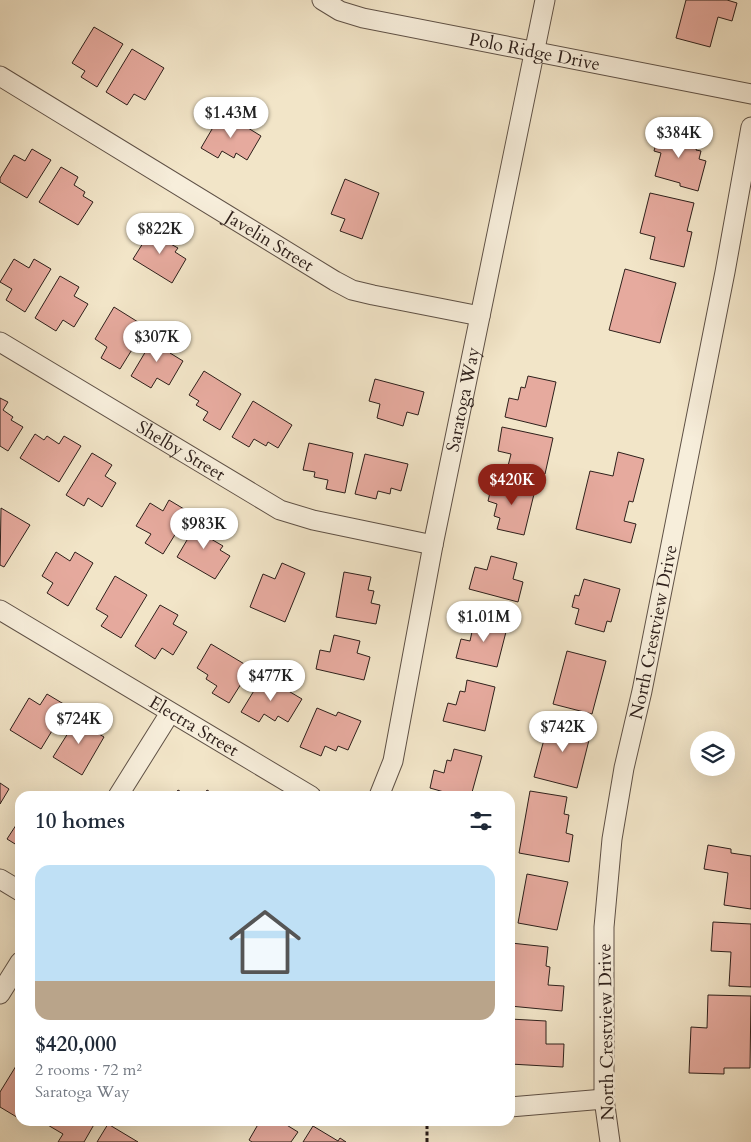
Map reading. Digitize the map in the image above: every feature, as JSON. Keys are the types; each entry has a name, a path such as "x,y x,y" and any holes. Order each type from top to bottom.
{"street":[{"name":"Polo Ridge Drive","path":"322,0 340,11 363,18 751,94"},
{"name":"Saratoga Way","path":"381,791 393,761 433,544 545,0"},
{"name":"Javelin Street","path":"0,76 352,290 480,316"},
{"name":"North Crestview Drive","path":"610,1142 604,1099 604,927 612,839 624,768 642,691 725,272 751,127"},
{"name":"Shelby Street","path":"0,342 280,510 313,520 433,544"},
{"name":"Electra Street","path":"0,610 303,791"},
{"path":"121,791 170,713"},
{"path":"0,879 15,888"},
{"path":"0,994 15,970"},
{"path":"515,1107 604,1099"}],"path":[{"path":"427,1126 427,1142"}],"building":[{"path":"686,0 727,0 737,3 732,21 718,17 710,47 676,38"},
{"path":"94,27 123,44 97,87 81,77 85,71 72,63"},
{"path":"132,49 164,68 145,100 134,94 127,105 106,92"},
{"path":"222,112 261,136 247,160 236,153 234,158 222,151 218,158 201,148"},
{"path":"660,128 699,139 696,150 701,151 699,159 706,161 698,191 680,186 680,183 655,176 661,153 654,151"},
{"path":"32,149 51,160 27,198 0,182 0,178 14,155 25,161"},
{"path":"61,167 78,177 74,185 85,192 83,196 93,202 78,225 39,202"},
{"path":"345,179 379,193 362,239 340,231 345,219 331,214"},
{"path":"650,193 694,203 687,231 692,232 684,267 650,259 655,237 640,233"},
{"path":"155,224 172,234 167,242 178,248 175,252 186,259 172,283 133,259"},
{"path":"14,259 29,268 34,259 51,269 25,312 6,300 12,289 0,282"},
{"path":"625,269 676,283 660,343 609,330"},
{"path":"60,276 79,287 74,296 88,304 74,327 63,320 56,331 35,318"},
{"path":"114,307 146,327 120,369 101,358 107,347 95,339"},
{"path":"156,334 174,345 170,353 183,361 169,385 157,378 151,388 131,376"},
{"path":"204,371 241,394 220,430 203,420 208,412 196,405 199,401 189,395"},
{"path":"528,376 556,382 546,427 505,417 509,398 518,400 521,387 525,388"},
{"path":"375,379 424,392 418,415 407,412 403,426 377,418 380,404 369,401"},
{"path":"0,398 8,402 3,410 13,417 11,420 23,427 8,451 0,446"},
{"path":"253,401 292,425 278,448 268,442 266,446 254,439 249,447 232,437"},
{"path":"502,427 553,438 545,474 508,466 511,454 498,451"},
{"path":"35,434 44,440 47,436 59,444 64,436 81,446 59,482 20,458"},
{"path":"309,443 353,453 345,493 326,489 328,480 314,477 315,472 303,470"},
{"path":"618,452 644,459 633,502 629,501 624,521 636,524 631,543 576,529 590,471 613,476"},
{"path":"92,453 112,465 105,476 116,483 102,507 88,498 84,506 66,495"},
{"path":"365,454 408,464 401,491 391,488 390,494 378,491 376,499 355,494"},
{"path":"493,480 535,490 524,535 497,529 500,518 494,516 497,504 488,501"},
{"path":"169,500 189,512 163,554 145,543 151,534 136,526 150,503 163,511"},
{"path":"1,508 30,525 4,567 0,565"},
{"path":"200,518 217,528 211,539 223,546 220,550 230,556 215,579 177,557"},
{"path":"56,552 70,561 75,552 93,563 68,606 47,593 53,583 42,576"},
{"path":"491,556 517,563 513,579 523,582 518,602 469,589 475,567 487,570"},
{"path":"282,563 305,573 285,622 250,607 263,574 275,579"},
{"path":"344,572 371,577 368,590 374,591 371,603 380,605 376,624 336,617"},
{"path":"115,576 147,595 121,638 101,626 108,616 96,609"},
{"path":"584,579 620,589 611,622 607,621 604,632 575,624 579,609 572,607 575,595 579,596"},
{"path":"160,605 178,615 173,624 187,632 173,655 162,648 155,659 135,646"},
{"path":"479,617 508,624 497,667 456,658 461,639 470,641 473,627 477,628"},
{"path":"334,635 360,641 357,653 370,657 364,680 316,669 320,650 330,652"},
{"path":"211,644 251,668 229,703 212,693 217,686 206,679 208,675 197,668"},
{"path":"567,651 606,661 592,714 553,704"},
{"path":"263,676 302,699 288,722 278,716 275,721 264,714 259,722 241,712"},
{"path":"467,680 495,687 485,731 443,721 448,703 456,705 460,691 465,692"},
{"path":"47,694 67,706 41,749 10,730 29,698 40,705"},
{"path":"317,708 336,716 338,712 361,721 348,750 338,746 336,751 325,746 321,756 300,747"},
{"path":"80,714 97,725 94,731 104,737 82,775 53,757"},
{"path":"550,717 592,728 577,788 534,777"},
{"path":"454,749 482,756 472,791 440,791 430,788 434,770 444,773 447,760 451,761"},
{"path":"0,783 9,789 0,804"},
{"path":"530,791 567,797 564,814 569,815 566,833 573,835 569,862 519,853"},
{"path":"15,827 15,844 7,839"},
{"path":"708,845 731,849 731,853 751,856 751,909 724,905 728,873 704,869"},
{"path":"527,874 568,882 557,930 518,923"},
{"path":"713,922 751,924 751,987 729,986 731,952 711,951"},
{"path":"515,943 548,947 546,966 550,967 548,985 564,986 562,1011 515,1006"},
{"path":"708,995 751,996 750,1068 724,1068 724,1074 689,1073 691,1027 707,1028"},
{"path":"515,1019 546,1021 546,1044 564,1044 563,1067 515,1064"},
{"path":"15,1068 15,1116 0,1107 0,1092"},
{"path":"49,1126 93,1126 84,1142 58,1142 63,1134"},
{"path":"107,1126 111,1126 138,1142 97,1142"},
{"path":"257,1126 288,1126 298,1132 291,1142 252,1142 249,1140"},
{"path":"313,1126 338,1141 340,1138 346,1142 303,1142"}]}
